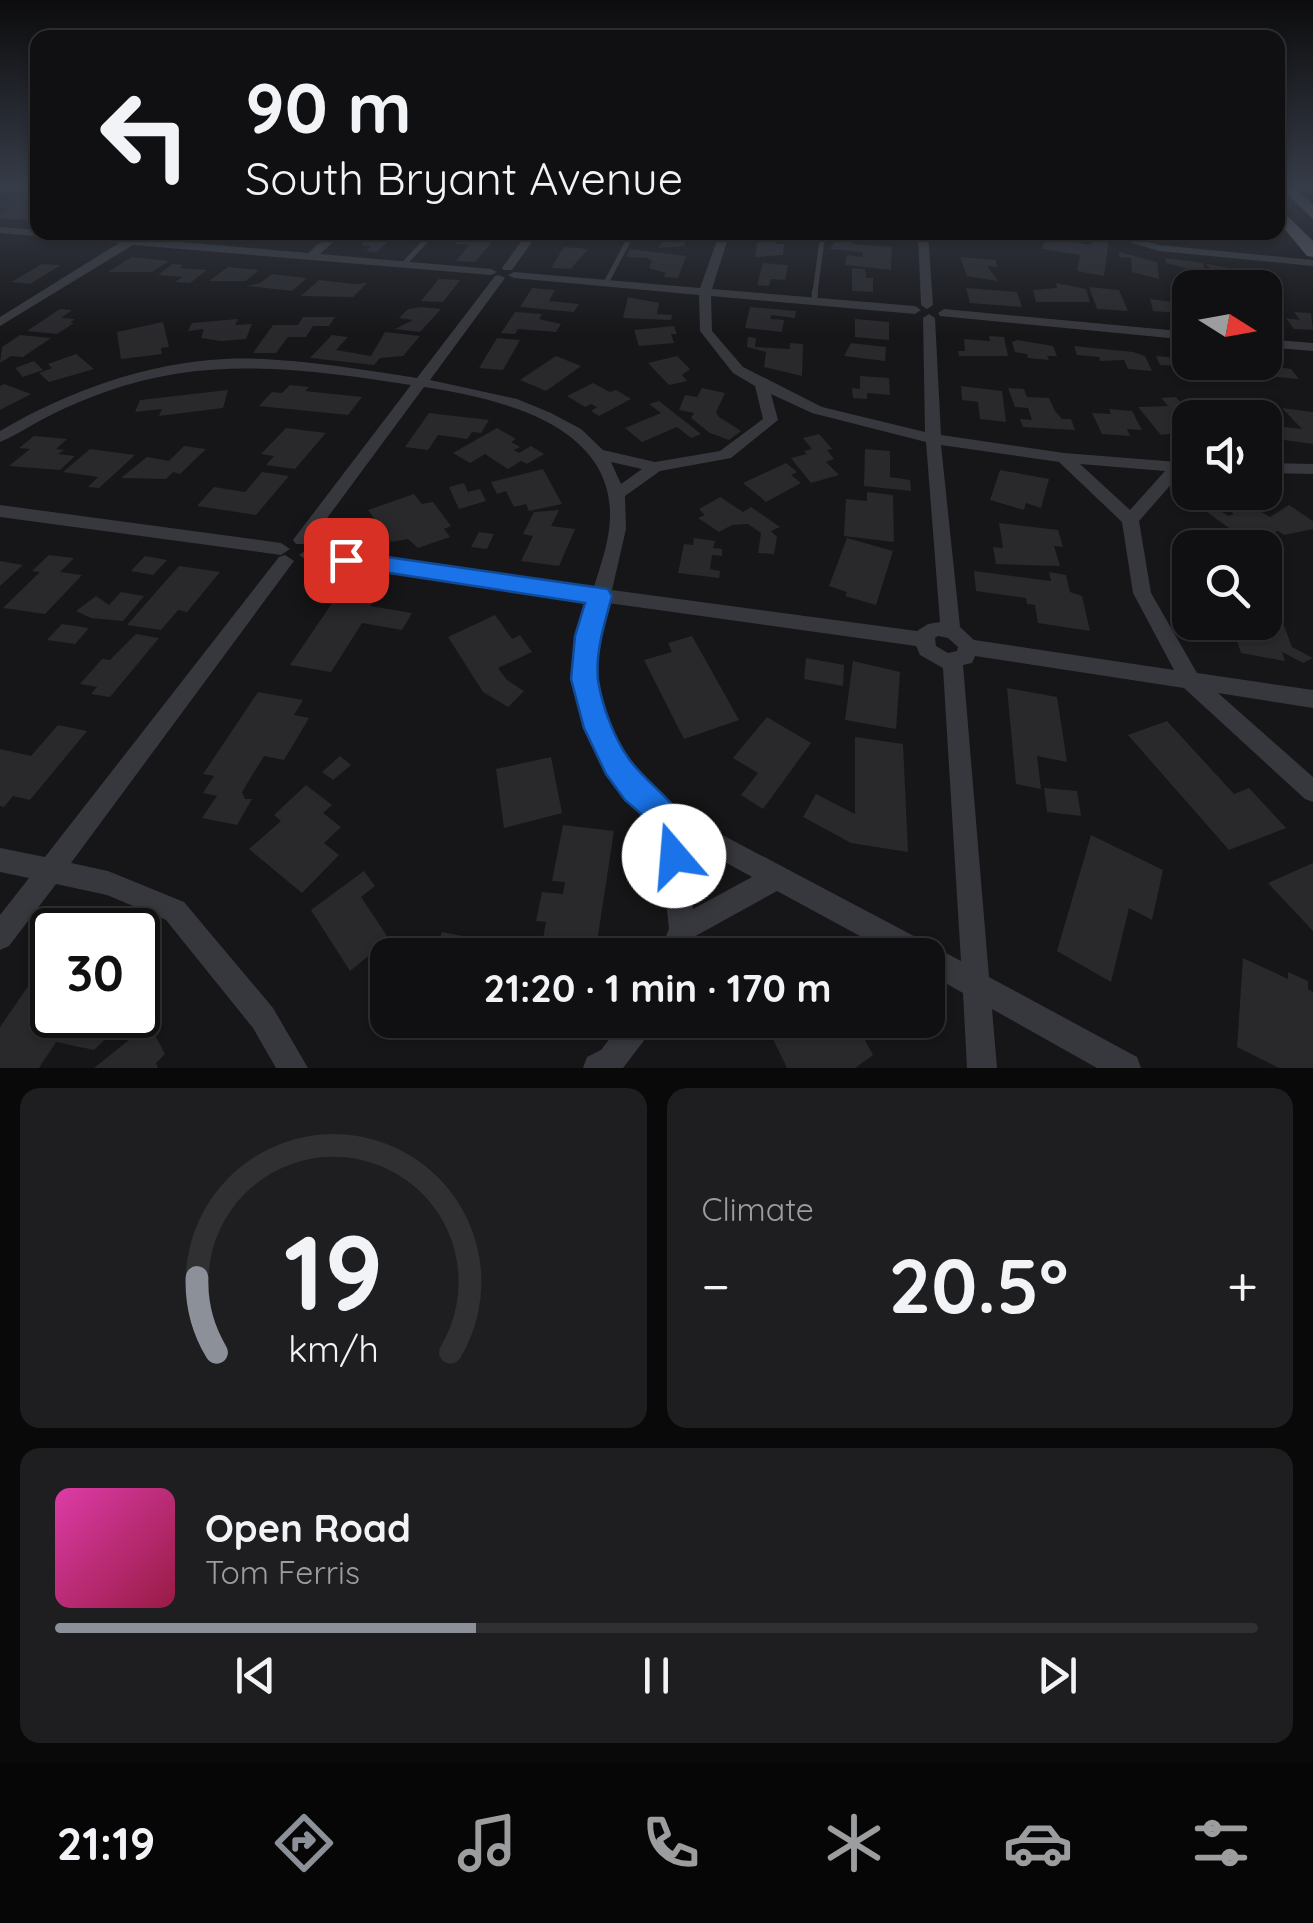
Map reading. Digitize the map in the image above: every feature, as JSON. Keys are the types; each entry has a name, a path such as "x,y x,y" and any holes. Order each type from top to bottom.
{"street":[{"path":"118,240 1172,334"},
{"path":"310,257 330,240"},
{"path":"306,547 420,382 528,240"},
{"path":"722,240 705,292 703,312 712,341 738,370 761,384 817,410 934,439 1064,458 1172,468"},
{"path":"924,240 934,439 951,630"},
{"path":"1129,240 1159,248 1313,263"},
{"path":"0,322 130,241"},
{"path":"1282,345 1313,348"},
{"path":"0,437 102,385 218,363 420,382 491,396 532,410 598,454 654,468 725,455 771,420 817,410"},
{"path":"761,384 771,420"},
{"path":"598,454 617,494 616,542 588,636 584,679 598,728 616,765 636,790 670,820 891,938"},
{"path":"1064,458 1130,520 1142,593 1191,682 1313,792"},
{"path":"617,494 654,468"},
{"path":"1282,468 1313,469"},
{"path":"1130,520 1172,480"},
{"path":"0,511 283,555"},
{"path":"0,938 290,542 600,596 923,639 935,629 951,630 962,636 975,983 982,1068"},
{"path":"923,639 932,655 961,654 1313,699"},
{"path":"670,820 682,928 678,938"},
{"path":"0,860 108,884 175,911 264,1018 293,1068"},
{"path":"682,928 776,877"},
{"path":"945,967 1126,1068"},
{"path":"598,1068 611,1060 628,1038"}],"lane":[{"path":"403,265 426,240"},
{"path":"606,283 629,240"},
{"path":"814,302 822,240"}],"building":[{"path":"366,240 390,240 377,252 366,251 371,246 361,245"},
{"path":"458,240 492,242 475,262 456,261 469,245 455,244"},
{"path":"662,240 686,240 684,246 659,248"},
{"path":"758,240 784,244 783,255 755,257"},
{"path":"835,240 892,247 891,270 845,265 847,255 863,257 863,252 830,249"},
{"path":"1044,240 1091,245 1092,240 1109,240 1104,276 1077,271 1080,255 1042,249"},
{"path":"564,247 588,249 571,269 551,268"},
{"path":"630,249 686,256 678,278 664,277 666,273 649,268 652,261 647,258 626,257"},
{"path":"1119,252 1157,262 1159,279 1132,272 1131,258 1119,257"},
{"path":"132,257 169,261 152,272 108,272"},
{"path":"960,257 996,260 997,267 987,266 998,281 967,276"},
{"path":"1165,258 1203,263 1204,270 1193,270 1166,263"},
{"path":"763,263 788,265 785,280 771,279 769,286 757,285"},
{"path":"42,264 61,265 30,284 11,282"},
{"path":"173,264 207,270 190,283 175,282 182,277 158,275"},
{"path":"1206,264 1241,270 1212,270"},
{"path":"228,267 259,270 246,281 209,281"},
{"path":"852,268 865,269 866,278 873,278 873,292 852,291"},
{"path":"272,274 307,278 292,291 247,286"},
{"path":"439,279 460,280 443,302 421,301"},
{"path":"319,280 367,283 353,297 301,296"},
{"path":"1056,283 1086,289 1090,302 1036,302 1033,290 1057,288"},
{"path":"1089,287 1119,290 1128,311 1097,309"},
{"path":"532,288 555,290 549,301 579,304 574,312 520,307"},
{"path":"966,288 1017,292 1022,307 970,303"},
{"path":"628,297 659,303 657,314 672,315 671,320 623,318"},
{"path":"1150,299 1172,302 1172,313 1153,311"},
{"path":"750,307 796,311 795,318 771,315 770,319 784,320 782,332 745,328"},
{"path":"60,309 72,310 61,318 75,319 70,323 74,323 57,334 27,331"},
{"path":"408,309 441,309 420,332 395,329 413,320 399,318"},
{"path":"515,312 542,314 539,319 561,324 556,332 518,329 515,334 501,333"},
{"path":"1294,312 1311,313 1313,330 1294,329 1286,318 1300,320"},
{"path":"303,317 335,317 329,326 313,326 306,337 288,337 276,353 253,353 273,325 298,325"},
{"path":"238,319 235,325 252,324 246,339 221,341 201,338 204,329 188,331 192,323"},
{"path":"855,319 889,322 889,340 855,337"},
{"path":"163,322 169,347 161,348 162,354 121,359 117,332"},
{"path":"674,326 674,343 639,346 634,330"},
{"path":"385,332 420,336 403,356 380,358 374,365 310,358 332,335 348,337 336,350 371,356"},
{"path":"20,335 51,338 23,357 11,356 0,363 2,347"},
{"path":"989,336 1004,337 1008,356 959,356 958,351 965,351 964,339 990,341"},
{"path":"748,337 756,338 755,347 790,349 790,343 803,344 802,376 764,367 766,352 747,347"},
{"path":"497,338 520,340 503,370 479,368"},
{"path":"1012,342 1053,346 1057,356 1047,356 1049,360 1028,358 1027,354 1015,352"},
{"path":"851,343 886,347 885,361 844,356"},
{"path":"1074,346 1133,352 1145,356 1152,371 1128,369 1124,360 1100,361 1099,357 1077,355"},
{"path":"76,354 94,369 49,382 39,373 52,368 48,364"},
{"path":"556,356 581,366 546,391 520,380"},
{"path":"677,356 690,369 682,375 687,381 669,385 648,363"},
{"path":"1156,356 1172,358 1172,366 1160,365"},
{"path":"34,361 43,370 23,377 15,368"},
{"path":"1282,368 1291,369 1299,379 1282,378"},
{"path":"860,376 889,378 890,395 867,393 867,399 853,398 852,388 860,389"},
{"path":"593,383 631,399 599,416 591,411 597,407 585,407 567,396"},
{"path":"290,385 309,387 305,391 362,397 348,415 259,406 272,392 282,393"},
{"path":"0,386 31,394 0,410"},
{"path":"961,386 1002,391 1006,422 980,419 978,402 962,400"},
{"path":"702,388 725,393 716,412 741,431 729,440 710,433 691,418 694,413 679,410 685,395 697,397"},
{"path":"1008,388 1024,389 1027,397 1049,398 1062,419 1071,419 1075,430 1023,427 1020,419 1032,420 1028,408 1015,407"},
{"path":"228,390 223,408 159,416 162,409 135,412 140,400"},
{"path":"1161,398 1179,400 1172,400 1172,434 1161,435 1138,407 1168,406"},
{"path":"659,401 701,434 691,438 677,427 642,442 625,428 661,413 649,404"},
{"path":"1282,408 1313,412 1313,444 1284,440 1282,427 1302,429"},
{"path":"1109,409 1132,411 1142,430 1127,429 1130,436 1102,434 1092,413 1111,414"},
{"path":"429,413 489,420 481,433 472,432 467,439 438,435 428,450 405,447"},
{"path":"286,428 326,433 295,469 266,465 274,456 261,454"},
{"path":"497,428 516,439 511,442 520,447 514,450 519,453 531,446 544,454 508,469 485,454 470,463 453,453"},
{"path":"819,434 832,449 827,450 834,459 826,462 839,475 811,483 791,458 812,449 803,438"},
{"path":"34,436 67,439 56,449 64,450 58,454 75,456 60,470 9,466 30,449 19,448"},
{"path":"184,446 206,449 180,474 173,472 166,479 121,478 147,457 169,461"},
{"path":"90,449 135,455 99,488 88,487 98,477 63,472"},
{"path":"865,449 890,451 890,477 910,480 911,491 864,486"},
{"path":"786,463 797,472 791,475 801,483 766,502 743,483"},
{"path":"543,469 562,504 529,511 526,504 514,507 506,491 497,494 491,482"},
{"path":"1000,470 1049,479 1041,508 1026,503 1024,510 990,500"},
{"path":"262,472 289,476 256,515 197,506 214,487 245,492"},
{"path":"464,483 468,492 480,489 486,501 459,509 449,487"},
{"path":"867,492 893,495 894,542 844,536 846,499 867,501"},
{"path":"414,494 422,504 433,502 451,526 444,529 450,537 418,548 408,539 391,542 368,510"},
{"path":"720,497 743,512 751,507 780,527 771,531 777,537 774,554 758,553 761,533 748,524 732,525 719,532 698,518 705,515 699,509"},
{"path":"1289,505 1313,521 1313,529 1284,535 1282,530 1232,530 1207,512 1234,514 1230,511 1262,510 1270,517"},
{"path":"559,510 551,526 575,529 559,566 521,561 533,536 523,534 534,512"},
{"path":"999,523 1058,530 1063,547 1054,546 1060,566 996,564 993,547 1003,548"},
{"path":"479,532 494,534 487,549 471,547"},
{"path":"694,538 715,541 713,548 722,549 722,556 712,555 710,569 720,571 719,578 678,573 684,544 693,545"},
{"path":"847,538 893,551 876,605 845,596 847,592 829,586"},
{"path":"49,555 74,558 60,572 82,575 45,614 3,608 40,572 32,571"},
{"path":"145,556 167,560 153,575 131,571"},
{"path":"0,561 23,565 0,586"},
{"path":"179,566 220,572 187,612 178,610 161,630 127,625"},
{"path":"974,571 1051,581 1049,572 1066,575 1070,592 1082,596 1090,631 1038,623 1035,605 1027,604 1026,598 976,591"},
{"path":"341,590 377,596 370,606 412,613 402,630 362,623 331,672 290,665"},
{"path":"121,592 144,596 123,621 91,618 76,611 96,596 109,605"},
{"path":"495,615 512,639 520,635 532,652 498,668 507,680 524,691 508,707 483,692 448,637"},
{"path":"1282,620 1292,647 1313,658 1303,663 1282,652 1285,661 1241,653 1237,640 1282,640"},
{"path":"62,624 89,628 75,644 47,640"},
{"path":"136,634 159,638 110,697 91,694 97,687 80,684 102,659 110,660"},
{"path":"692,636 739,720 684,739 644,660 672,652 668,643"},
{"path":"806,658 844,665 843,686 804,679"},
{"path":"853,661 900,672 896,729 845,720"},
{"path":"1007,688 1057,697 1067,762 1037,756 1041,789 1016,784"},
{"path":"258,692 303,700 294,715 309,718 284,760 264,756 242,792 245,799 252,799 237,825 202,818 217,796 203,793 214,776 203,774"},
{"path":"767,717 811,743 763,809 741,795 758,773 733,758"},
{"path":"1167,721 1234,794 1249,788 1286,828 1229,850 1128,735"},
{"path":"58,725 87,731 30,800 13,796 4,807 0,806 0,749 31,756"},
{"path":"855,737 903,744 908,852 851,843 803,817 816,794 855,814"},
{"path":"340,756 351,765 333,780 322,772"},
{"path":"551,757 562,813 504,828 496,769"},
{"path":"306,785 332,805 323,813 341,827 324,843 339,855 302,893 249,849 281,821 274,815"},
{"path":"1044,788 1077,791 1081,816 1047,812"},
{"path":"563,825 614,831 598,938 543,938 546,922 536,921 542,892 563,894 565,882 552,881"},
{"path":"1091,835 1163,870 1152,920 1129,908 1111,982 1057,951"},
{"path":"1313,863 1313,931 1268,883"},
{"path":"364,871 375,886 361,897 388,938 370,938 370,955 350,971 311,910"},
{"path":"442,932 473,938 440,938"},
{"path":"1243,958 1288,979 1288,972 1308,981 1308,989 1313,992 1313,1068 1279,1068 1237,1047"},
{"path":"30,984 30,1038 106,1038 94,1050 56,1042 39,1068 0,1068 0,1027"},
{"path":"132,1038 156,1038 165,1054 156,1063 158,1068 94,1068"},
{"path":"772,1038 864,1038 873,1055 855,1068 787,1068"}],"route":[{"path":"346,560 600,596 588,636 584,679 598,728 616,765 636,790 670,820 674,856"}]}
